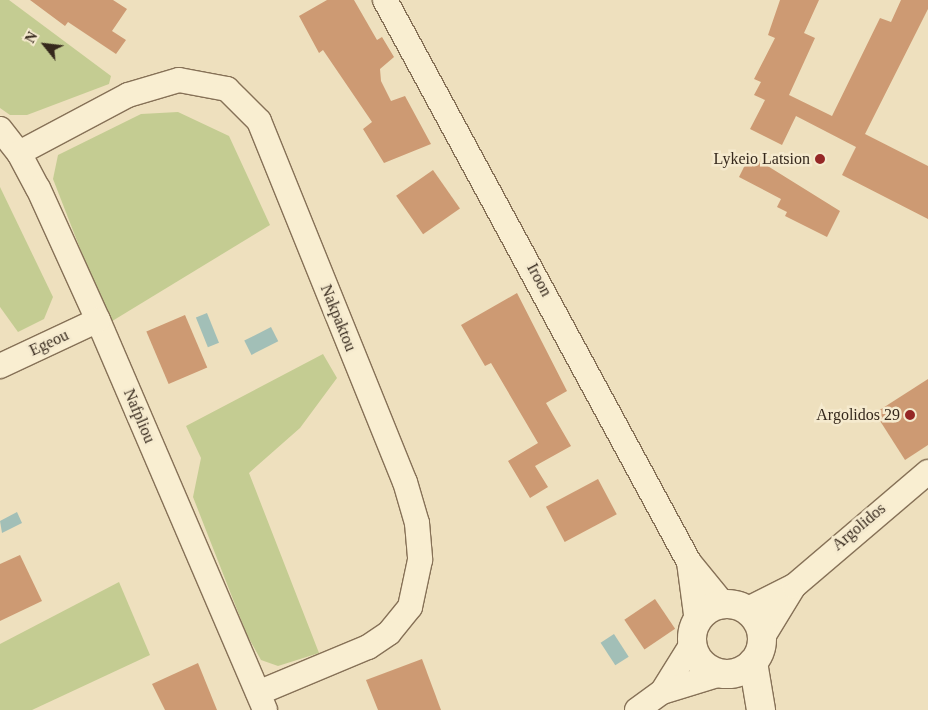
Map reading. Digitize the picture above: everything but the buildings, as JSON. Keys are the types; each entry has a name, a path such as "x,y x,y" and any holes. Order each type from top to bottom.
{"street":[{"name":"Iroon","path":"386,0 689,562 735,607"},
{"name":"Nakpaktou","path":"20,153 128,95 179,80 227,88 259,121 405,482 417,523 420,560 410,607 390,632 368,647 262,702"},
{"name":"Nafpliou","path":"0,129 20,153 98,320 262,702"},
{"name":"Egeou","path":"0,366 98,320"},
{"name":"Argolidos","path":"742,662 794,586 928,472"},
{"name":"Iroon","path":"689,562 694,633"},
{"name":"Argolidos","path":"735,607 794,586"},
{"path":"637,710 662,692 742,662 760,628 735,607 694,633 662,692"},
{"path":"694,633 702,664 742,662"},
{"path":"742,662 759,710"}],"green space":[{"path":"0,0 9,0 111,76 109,84 27,115 10,115 0,108"},
{"path":"178,112 229,136 270,225 109,323 53,179 58,155 141,114"},
{"path":"0,187 53,297 44,319 18,332 0,307"},
{"path":"323,354 337,378 300,428 249,473 319,653 278,666 261,660 247,635 193,497 201,458 186,426"},
{"path":"119,582 150,655 32,710 0,710 0,644"}],"water":[{"path":"207,313 219,343 208,347 196,317"},
{"path":"271,327 278,341 252,355 244,341"},
{"path":"17,512 22,523 2,533 0,521"},
{"path":"614,634 629,657 615,665 601,643"}],"place":[{"name":"Lykeio Latsion","path":"820,159"},
{"name":"Argolidos 29","path":"910,415"}]}
